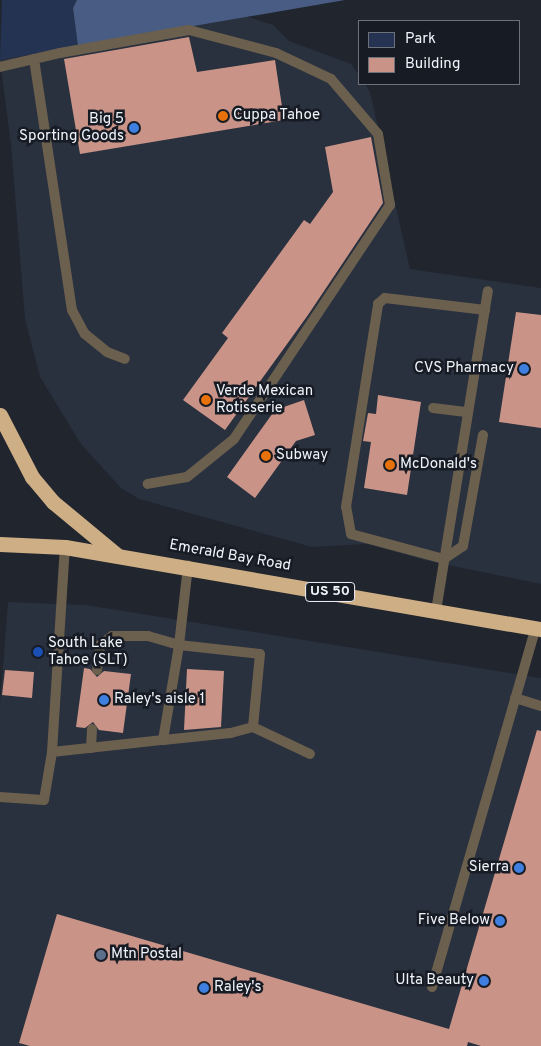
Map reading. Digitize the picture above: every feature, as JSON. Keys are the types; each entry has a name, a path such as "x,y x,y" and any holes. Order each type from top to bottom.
{"highway":[{"path":"0,415 32,477 52,502 119,556"},
{"name":"Emerald Bay Road","path":"0,544 64,547 188,566 538,629"}],"lane":[{"path":"0,68 34,59 190,30 276,53 331,79 378,134 390,205 234,439 187,477 148,484"},
{"path":"34,59 72,310 85,334 107,352 126,359"},
{"path":"436,611 488,291"},
{"path":"483,434 463,546 444,559 351,534 346,507 378,304 385,298 485,310"},
{"path":"433,408 468,412"},
{"path":"0,797 44,800 52,752 64,547"},
{"path":"164,740 188,566"},
{"path":"432,987 515,698 538,629"},
{"path":"97,670 100,646 112,636 148,636 178,645 260,654 253,727"},
{"path":"515,698 541,706"},
{"path":"52,752 230,733 253,727 310,754"},
{"path":"91,748 92,729"}],"shaded area":[{"path":"77,0 345,0 78,46 73,8"},
{"path":"246,16 273,25 289,41 351,64 358,73 358,85 366,85 370,92 410,269 541,288 541,584 424,560 368,544 312,547 139,499 121,488 81,444 40,377 25,319 11,145 0,60"},
{"path":"8,602 86,605 541,678 541,1046 0,1046 0,705"}],"green space":[{"path":"2,0 77,0 73,8 78,46 0,60"}],"building":[{"path":"189,37 197,72 275,60 284,120 80,154 64,59"},
{"path":"371,137 383,203 308,315 225,430 183,400 228,338 222,333 304,220 310,224 333,192 325,147"},
{"name":"CVS Pharmacy","path":"516,312 541,315 541,428 499,422"},
{"name":"McDonald's","path":"378,395 421,402 407,495 364,488 371,442 363,441 368,413 376,414"},
{"path":"304,400 315,435 296,441 255,498 227,477 275,410"},
{"name":"Raley's aisle 1","path":"84,668 90,669 97,677 104,671 131,674 123,733 99,730 93,722 85,728 76,727"},
{"name":"Raley's aisle 1","path":"187,669 224,671 221,727 184,730"},
{"path":"5,670 34,672 32,698 2,695"},
{"path":"537,730 541,731 541,1046 481,1046 468,1042 467,1046 30,1046 19,1043 57,914 449,1029"}],"place":[{"name":"Cuppa Tahoe","path":"223,116"},
{"name":"Big 5 Sporting Goods","path":"134,128"},
{"name":"CVS Pharmacy","path":"524,369"},
{"name":"Verde Mexican Rotisserie","path":"206,400"},
{"name":"Subway","path":"266,456"},
{"name":"McDonald's","path":"390,465"},
{"name":"South Lake Tahoe (SLT)","path":"38,652"},
{"name":"Raley's aisle 1","path":"104,700"},
{"name":"Sierra","path":"519,868"},
{"name":"Five Below","path":"500,921"},
{"name":"Mtn Postal","path":"101,955"},
{"name":"Ulta Beauty","path":"484,981"},
{"name":"Raley's","path":"204,988"}]}
